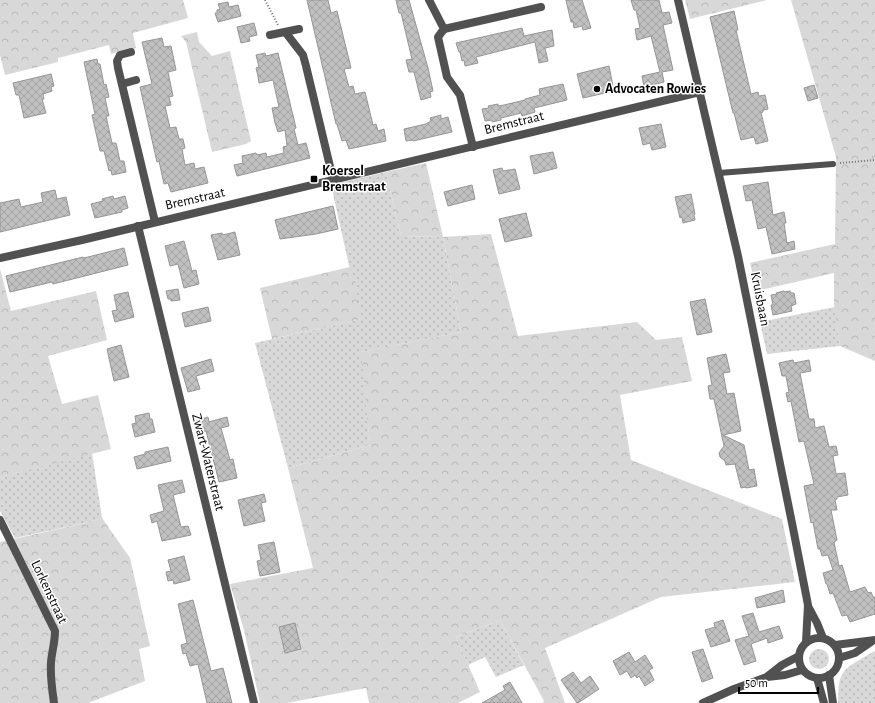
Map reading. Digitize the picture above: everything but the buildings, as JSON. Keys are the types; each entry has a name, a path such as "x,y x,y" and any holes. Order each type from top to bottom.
{"street":[{"path":"428,0 444,29"},
{"name":"Kruisbaan","path":"678,0 738,256 808,605 806,642"},
{"path":"473,146 460,95 447,77 438,37 444,29 541,7"},
{"path":"270,35 286,33 299,29"},
{"path":"286,33 303,55 334,179"},
{"name":"Bremstraat","path":"131,52 120,55 118,61 122,84 155,222"},
{"path":"122,84 136,80"},
{"name":"Bremstraat","path":"0,258 700,92"},
{"name":"Zwart-Waterstraat","path":"138,226 254,703"},
{"name":"Lorkenstraat","path":"0,520 55,631 50,682 54,703"},
{"name":"Kruisbaan","path":"808,605 823,638"},
{"path":"815,638 823,638 831,641 835,645 839,652 839,658 836,668 830,675 817,678 802,670 798,656 802,646 806,642 815,638"},
{"path":"835,645 874,640"},
{"path":"839,658 855,653 874,640"},
{"path":"767,677 782,665 798,656"},
{"path":"703,703 734,689 767,677 785,675 802,670"},
{"path":"830,675 833,703"},
{"path":"817,678 824,703"}],"lane":[{"path":"719,173 833,164"}],"path":[{"path":"265,0 281,29 286,33"},
{"path":"833,164 875,160"}],"green space":[{"path":"0,0 183,0 188,18 133,33 136,48 111,54 109,45 58,58 58,62 5,75 0,55"},
{"path":"685,0 767,0 690,19"},
{"path":"791,0 875,0 875,361 840,346 834,304 834,273 757,291 750,263 835,244 836,157"},
{"path":"197,32 199,42 212,56 230,51 251,141 246,144 212,152 186,42 181,36"},
{"path":"426,163 443,237 401,236 386,172"},
{"path":"386,172 401,236 443,237 461,332 362,352 370,445 288,468 255,343 361,319 331,185"},
{"path":"491,234 518,336 637,322 656,340 682,337 692,381 620,395 631,460 782,519 795,582 661,597 545,648 565,703 542,703 544,701 500,620 456,637 480,692 458,703 369,703 366,688 287,703 260,703 244,630 230,584 313,568 288,468 370,445 361,352 461,332 443,237"},
{"path":"350,267 362,319 272,339 260,288"},
{"path":"0,269 11,311 96,291 107,340 48,356 62,404 98,395 111,449 0,477"},
{"path":"835,307 840,346 767,354 760,322"},
{"path":"92,453 102,518 90,522 15,538 0,511 0,477"},
{"path":"102,518 130,558 150,646 139,649 145,681 88,703 0,703 0,542"},
{"path":"500,620 524,665 496,677 485,657 468,665 456,637"},
{"path":"819,649 826,652 829,659 826,666 819,669 812,666 809,659 812,652"},
{"path":"875,651 875,703 838,703 841,676 853,664"}],"place":[{"name":"Advocaten Rowies","path":"597,89"},
{"name":"Koersel Bremstraat","path":"314,179"}]}
